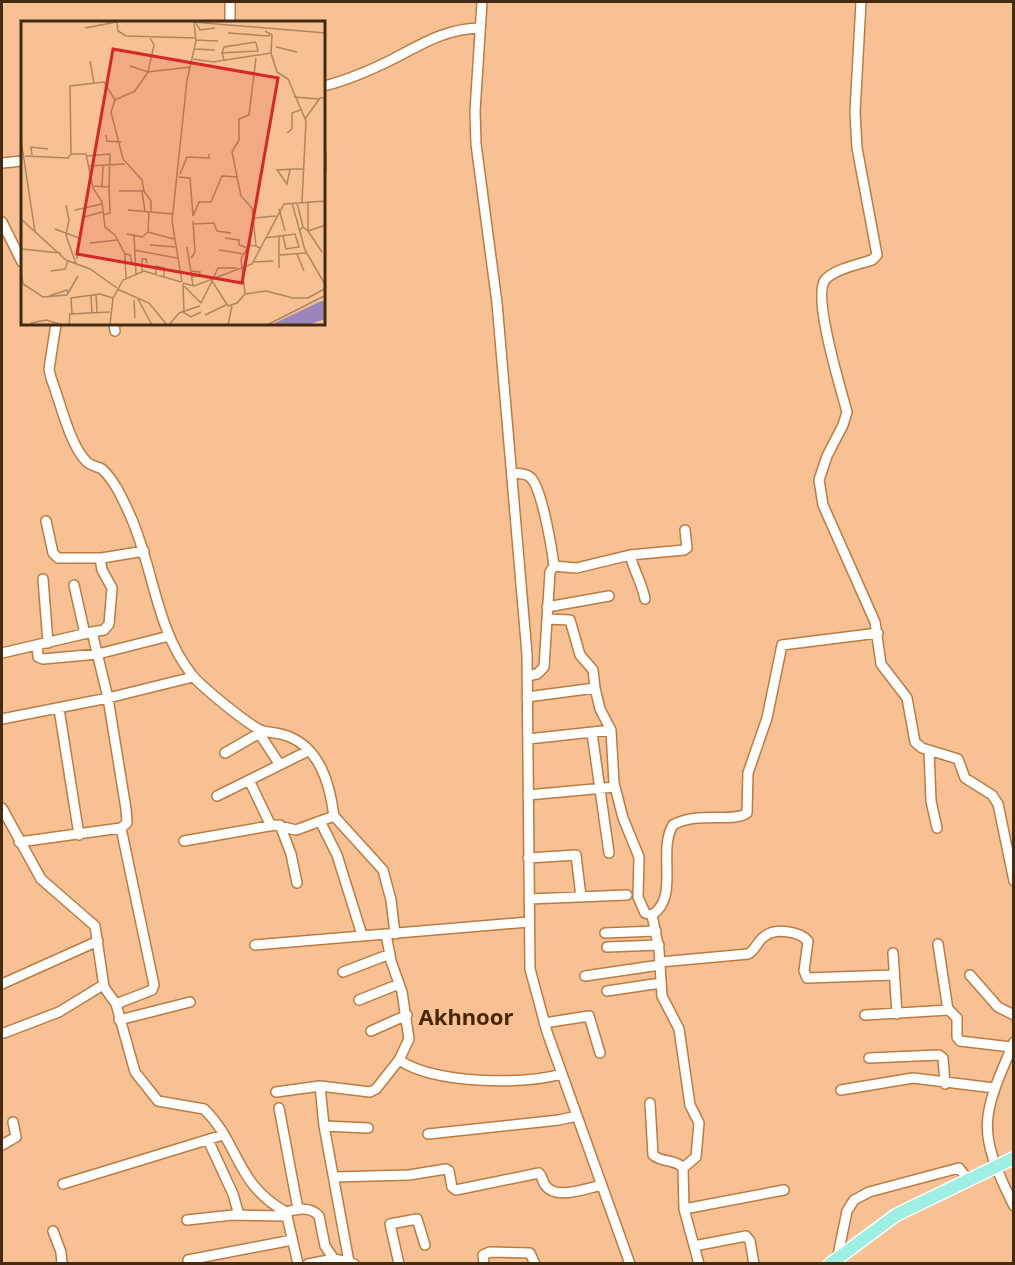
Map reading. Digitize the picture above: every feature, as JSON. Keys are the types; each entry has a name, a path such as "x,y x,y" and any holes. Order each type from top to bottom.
{"main road":[{"path":"835,1262 896,1215 967,1178 1014,1158"}],"street":[{"path":"230,2 230,21"},
{"path":"482,2 475,111 476,144 497,303 513,474 527,676 530,969 544,1023 630,1263"},
{"path":"861,2 855,112 857,148 877,255 872,260 828,277 822,287 825,321 847,412 827,456 819,480 820,492 829,523 867,602 878,633 881,664 907,698 915,742 929,750 958,759 965,778 992,795 1001,816 1014,881"},
{"path":"326,85 372,69 436,35 463,28 479,28"},
{"path":"2,163 21,161"},
{"path":"2,222 21,260"},
{"path":"56,326 49,374 71,432 85,460 102,470 117,487 144,551 157,606 169,636 193,677 261,732 280,765"},
{"path":"513,474 527,475 534,481 548,531 554,566 550,572 544,667 537,674 527,676"},
{"path":"46,521 56,557 100,558 144,551"},
{"path":"554,566 576,568 630,555 686,549 685,530"},
{"path":"630,555 634,570 641,580 645,599"},
{"path":"2,653 108,627 113,591 111,583 102,570 100,558"},
{"path":"43,579 48,643"},
{"path":"19,842 79,835 121,828 126,825 127,819 108,699 98,654 88,633 74,585"},
{"path":"548,608 609,596"},
{"path":"547,619 570,620 580,655 593,670 600,709 611,730 615,787 623,818 639,857 639,903 645,914 652,915"},
{"path":"652,915 663,903 668,843 673,825 703,817 737,817 747,813 748,773 767,718 782,645 878,633"},
{"path":"37,645 38,657 43,659 98,654 169,636"},
{"path":"2,719 108,699 193,677"},
{"path":"527,697 595,688"},
{"path":"59,709 79,835"},
{"path":"528,739 611,730"},
{"path":"225,753 261,732 288,736 308,751 328,783 334,816 383,870 391,900 394,934 390,954 407,1015 409,1039 402,1062 374,1091 320,1086 276,1092"},
{"path":"592,733 609,853"},
{"path":"929,750 931,801 937,828"},
{"path":"217,796 308,751"},
{"path":"249,780 291,854 297,883"},
{"path":"528,795 615,787"},
{"path":"2,808 41,879 93,922 98,941 103,985 116,1004 130,1061 149,1092 163,1103 204,1109 223,1135 252,1186 287,1214 298,1263"},
{"path":"184,842 276,826 296,830 334,816"},
{"path":"320,821 337,855 362,935"},
{"path":"116,1004 152,990 154,986 121,828"},
{"path":"528,858 576,855 581,897"},
{"path":"529,899 627,894"},
{"path":"652,915 659,945 664,1001 679,1029 690,1105 699,1128 696,1157 683,1168"},
{"path":"255,945 529,922"},
{"path":"605,933 656,931"},
{"path":"585,976 660,963 748,954 764,936 786,932 800,935 808,941 804,971 807,978 894,975"},
{"path":"2,984 98,941"},
{"path":"938,944 948,1010 957,1018 957,1038 960,1041 1012,1045 994,1088 986,1119 994,1166 1014,1206"},
{"path":"607,947 659,945"},
{"path":"893,953 897,1014"},
{"path":"344,972 390,954"},
{"path":"970,975 998,1007 1014,1015"},
{"path":"607,991 661,983"},
{"path":"359,1000 399,984"},
{"path":"4,1033 59,1012 103,985"},
{"path":"119,1020 190,1002"},
{"path":"865,1015 948,1010"},
{"path":"371,1031 407,1015"},
{"path":"544,1023 589,1016 600,1053"},
{"path":"869,1058 939,1055 943,1058 945,1084"},
{"path":"402,1062 434,1073 467,1078 537,1080 562,1074"},
{"path":"841,1090 913,1078 945,1084 994,1088"},
{"path":"308,1263 334,1259 352,1263 324,1126 320,1086"},
{"path":"650,1103 653,1155 661,1160 680,1164 683,1168 684,1209 699,1263"},
{"path":"279,1108 298,1209"},
{"path":"428,1134 559,1120 577,1116"},
{"path":"2,1145 16,1137 13,1122"},
{"path":"324,1126 368,1128"},
{"path":"63,1184 223,1135"},
{"path":"208,1140 233,1194 239,1215"},
{"path":"835,1262 847,1210 860,1196 958,1168 967,1178"},
{"path":"334,1177 396,1175 447,1169 452,1187 456,1190 539,1173 546,1186 557,1192 573,1192 602,1185"},
{"path":"684,1209 784,1190"},
{"path":"188,1220 239,1215 287,1214 298,1209 312,1210 319,1216 325,1246 334,1259"},
{"path":"399,1263 390,1224 417,1219 425,1245"},
{"path":"52,1231 61,1252 62,1263"},
{"path":"694,1246 746,1236 750,1241 754,1263"},
{"path":"188,1260 292,1240"},
{"path":"484,1263 483,1255 490,1252 530,1253 535,1263"}],"district":[{"name":"Akhnoor","path":"466,1016"}]}
